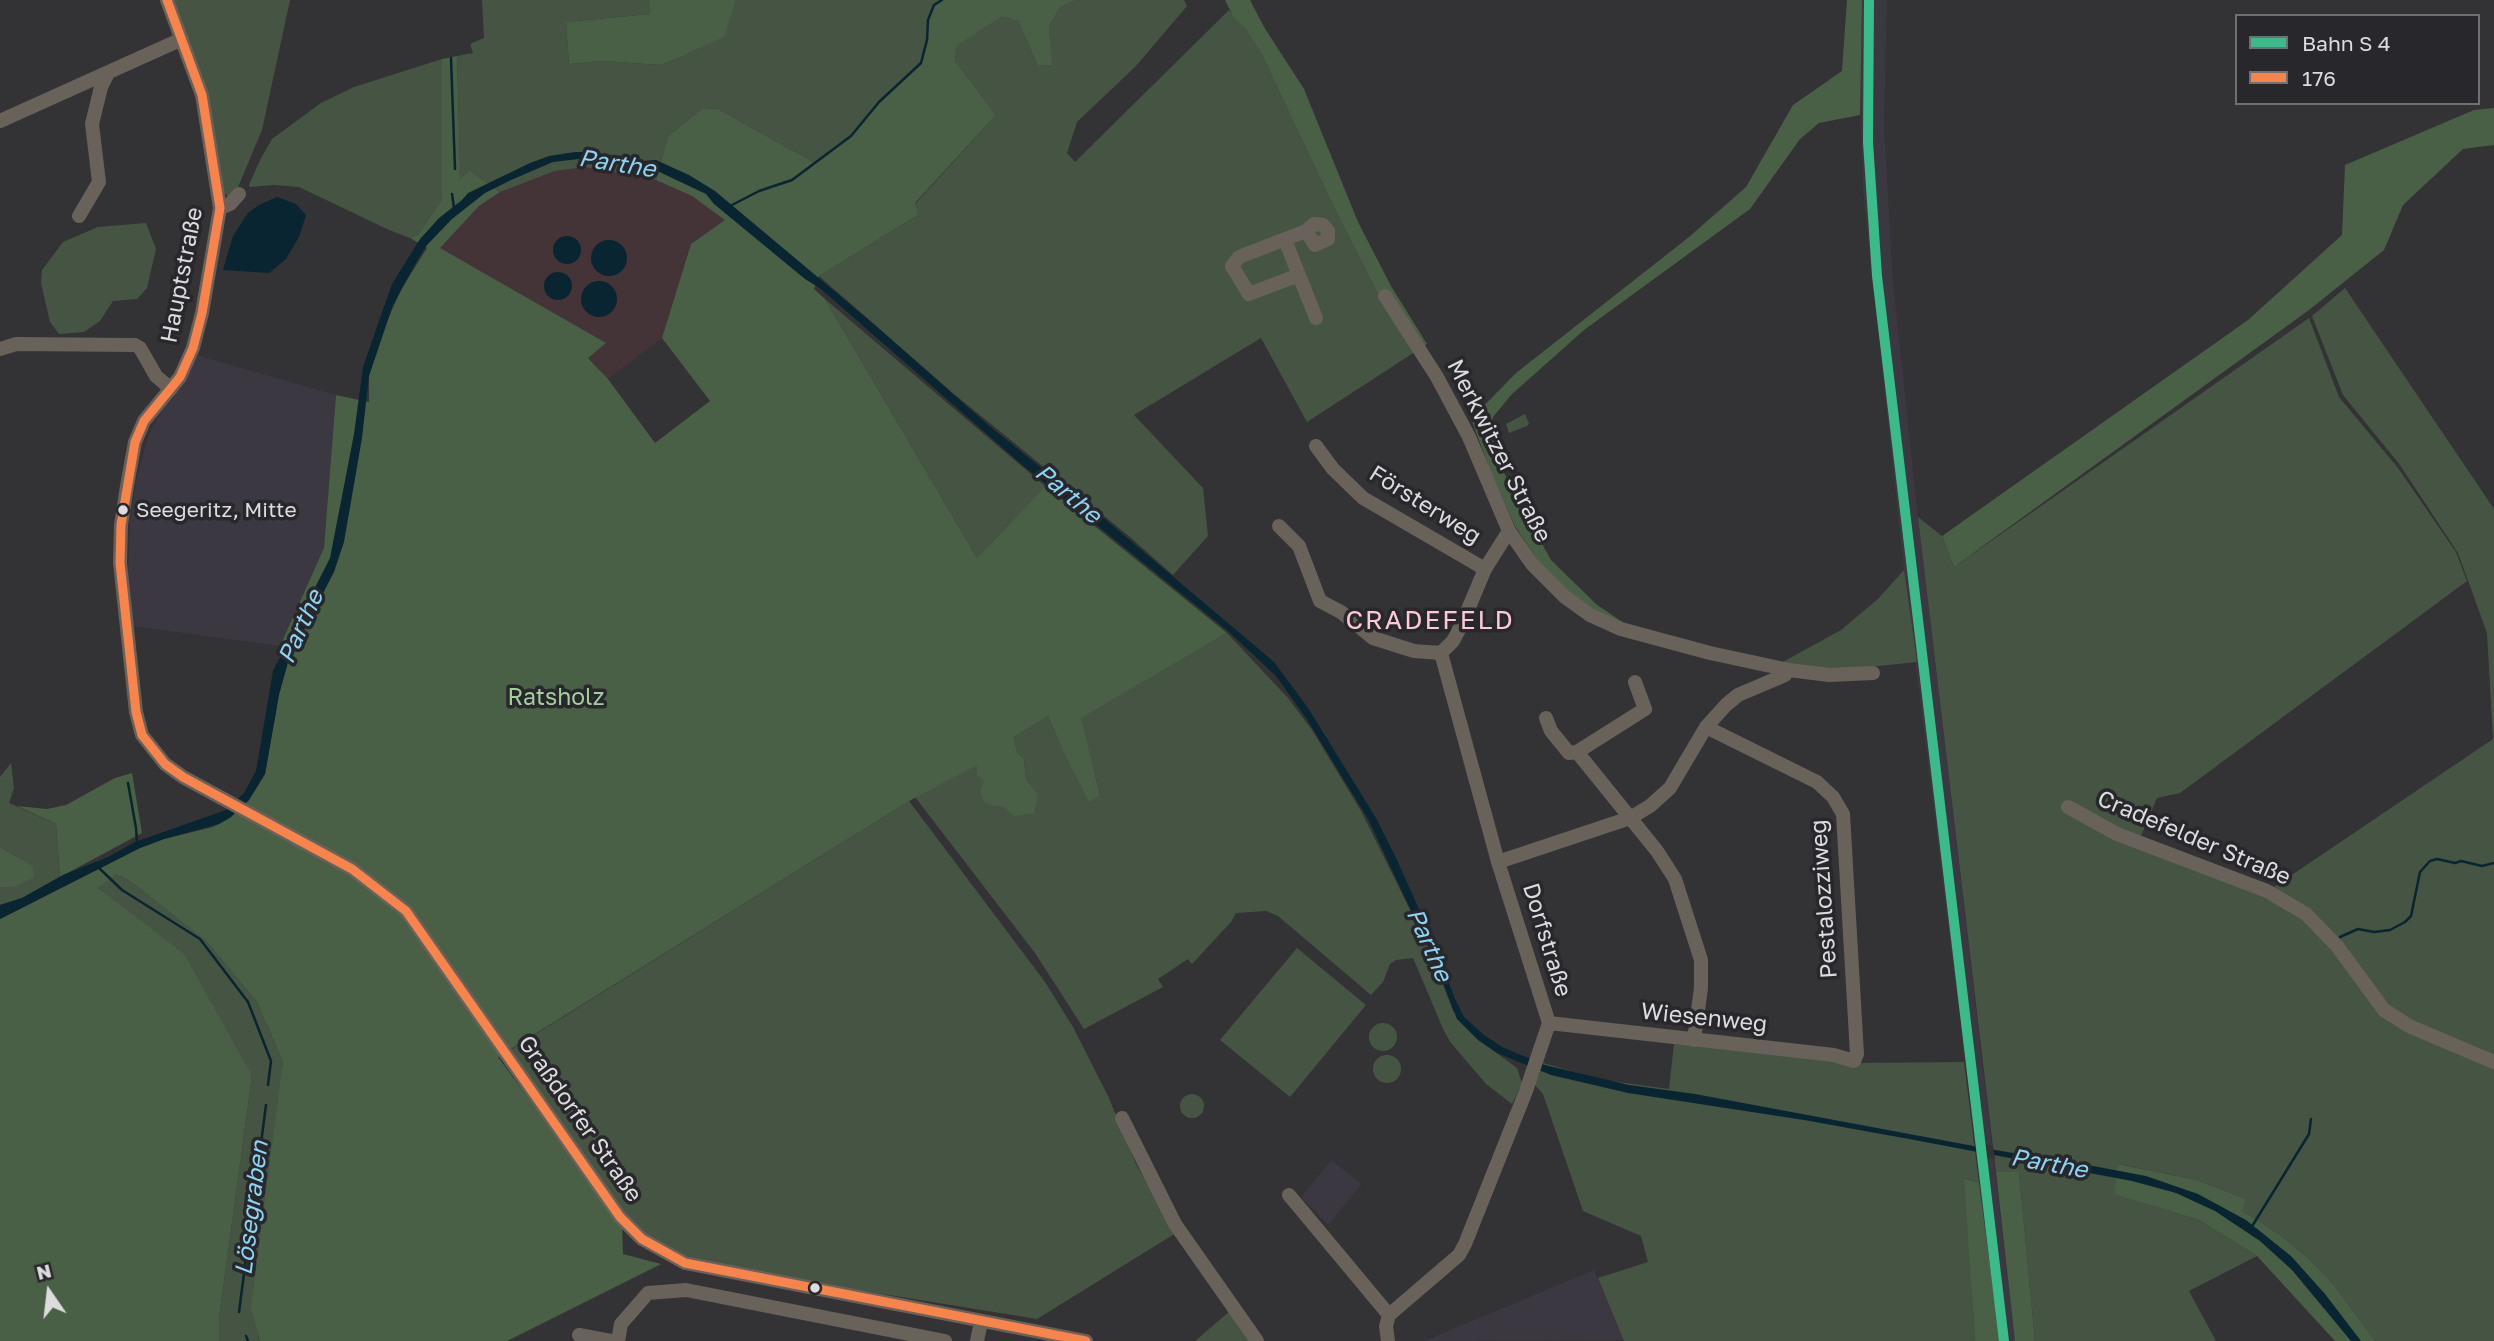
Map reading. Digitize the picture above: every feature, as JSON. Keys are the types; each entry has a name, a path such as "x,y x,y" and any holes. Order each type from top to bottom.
{"street":[{"name":"Hauptstraße","path":"167,0 202,95 220,208 219,226 198,331 186,365 171,389 144,421 135,442 121,525 120,563 136,712 142,735 165,764 224,799"},
{"path":"0,121 182,38"},
{"path":"79,216 100,182 92,124 101,87 108,73"},
{"path":"220,208 230,204 239,194"},
{"path":"1299,275 1250,294 1232,266 1240,257 1306,231"},
{"path":"1285,240 1316,318"},
{"name":"Merkwitzer Straße","path":"1385,296 1437,377 1469,437 1509,531 1532,564 1565,597 1590,615 1621,629 1710,653 1829,676 1873,673"},
{"path":"0,349 16,344 135,345 140,348 156,376 171,389"},
{"name":"Försterweg","path":"1316,446 1333,469 1363,498 1485,569"},
{"path":"1279,526 1299,546 1320,600 1341,612 1373,638 1414,651 1441,653 1453,641 1485,569 1509,531"},
{"name":"Dorfstraße","path":"1389,1315 1459,1255 1543,1045 1549,1023 1499,862 1441,653"},
{"path":"1499,862 1630,818 1650,806 1670,788 1706,727 1738,695 1785,676 1789,670"},
{"path":"1546,718 1551,731 1569,753 1577,752 1645,709 1635,682"},
{"name":"Pestalozziweg","path":"1706,727 1817,782 1833,797 1843,814 1857,1054 1854,1061"},
{"path":"1577,752 1675,879 1702,960 1694,1040"},
{"name":"Graßdorfer Straße","path":"224,799 352,869 406,911 620,1217 642,1239 685,1263 1086,1341"},
{"name":"Cradefelder Straße","path":"2068,807 2117,834 2267,891 2306,914 2337,946 2384,1010 2409,1026 2494,1062"},
{"name":"Wiesenweg","path":"1549,1023 1834,1055 1854,1061"},
{"path":"1122,1118 1175,1224 1257,1341"},
{"path":"1289,1195 1389,1315 1386,1326 1388,1341"},
{"path":"618,1341 621,1324 648,1293 686,1290 945,1341"},
{"path":"977,1341 981,1322"},
{"path":"579,1335 611,1341"}],"shaded area":[{"path":"1862,0 1887,0 1884,126 1893,283 2015,1341 2000,1341 1904,570 1863,191 1860,74"},
{"path":"585,167 656,180 692,196 726,220 691,244 662,338 608,379 588,357 605,343 439,248 479,206 500,192 555,171"},
{"path":"196,355 336,395 324,548 280,646 132,626 128,575 130,522 137,476 149,434 162,410 187,378"},
{"path":"1331,1160 1362,1184 1328,1225 1301,1197"},
{"path":"1594,1270 1624,1340 1424,1341"}],"green space":[{"path":"173,0 290,0 262,130 236,192 228,197 224,192"},
{"path":"482,0 650,0 650,14 566,22 569,64 602,61 662,65 723,37 736,0 942,0 934,5 928,20 927,40 921,63 879,102 851,136 815,163 718,109 703,108 668,136 656,180 585,167 555,171 500,192 469,170 458,181 460,166 457,56 473,53 470,44 484,38"},
{"path":"650,0 736,0 724,37 662,65 602,61 569,64 566,22 650,14"},
{"name":"Ratsholz","path":"942,0 1077,0 1060,7 1049,27 1052,65 1038,66 1018,21 1002,16 957,46 955,61 996,115 915,203 918,215 819,276 814,289 825,299 977,558 1045,486 1227,633 1081,718 1100,795 1089,802 1048,716 1014,737 1017,752 1024,759 1026,779 1038,794 1034,813 1014,816 1003,806 984,802 980,791 984,781 977,775 977,765 909,801 498,1057 622,1225 623,1254 661,1264 507,1341 260,1341 251,1308 283,1062 257,1002 207,942 133,883 116,874 98,888 184,954 252,1076 219,1318 219,1341 0,1341 0,919 140,848 213,827 228,819 249,800 265,774 277,706 280,646 324,548 336,395 369,402 369,375 386,323 402,288 427,248 410,238 418,235 442,199 442,59 457,56 459,180 469,170 500,192 479,206 440,248 606,343 588,358 608,379 655,443 710,401 662,338 691,244 725,220 692,196 656,180 668,136 703,108 718,109 815,163 851,136 879,102 921,63 927,40 928,20 934,5"},
{"path":"1077,0 1184,0 1187,6 1136,66 1077,122 1067,153 1075,162 1229,10 1262,55 1378,294 1385,291 1421,348 1307,422 1261,338 1134,415 1203,488 1208,536 1173,575 954,394 819,276 918,215 915,204 996,115 955,61 957,46 1002,15 1018,21 1038,66 1051,65 1049,27 1060,7"},
{"path":"1225,0 1250,0 1304,89 1358,222 1391,286 1427,344 1421,348 1384,291 1378,294 1262,55 1244,27 1234,18"},
{"path":"1847,0 1862,0 1860,115 1819,123 1800,139 1750,209 1584,330 1511,395 1493,417 1491,428 1497,459 1551,560 1596,604 1631,628 1579,604 1542,567 1515,526 1471,419 1516,373 1689,237 1746,187 1793,105 1842,71"},
{"path":"442,59 442,199 418,235 410,238 389,230 299,187 250,187 272,139 321,103 354,87"},
{"path":"2494,108 2494,145 2463,149 2403,205 2384,250 2309,310 1954,567 1942,536 2248,320 2342,235 2345,165 2474,110"},
{"path":"146,223 156,249 147,288 137,299 113,301 100,321 84,332 59,334 50,322 41,283 42,270 63,242 98,227"},
{"path":"2345,288 2494,509 2494,1341 2375,1341 2334,1285 2310,1260 2284,1238 2241,1212 2246,1199 2197,1180 2119,1164 2115,1194 2199,1220 2257,1256 2189,1291 2216,1341 2035,1341 2019,1172 1996,1172 1918,517 1942,536 1954,567 2309,318 2339,397 2398,468 2456,552 2467,581 2180,793 2157,798 2139,841 2268,891 2493,739 2487,633 2458,553 2400,465 2343,395 2312,316"},
{"path":"825,299 1045,486 977,558"},
{"path":"1525,414 1529,423 1527,426 1509,433 1506,424"},
{"path":"1904,570 1917,662 1829,671 1781,663 1841,630 1878,599"},
{"path":"1227,633 1288,698 1312,730 1361,811 1429,948 1453,1011 1479,1040 1517,1068 1522,1083 1512,1104 1486,1084 1451,1043 1413,958 1396,960 1390,964 1383,982 1371,995 1278,916 1266,911 1236,913 1192,964 1188,959 1158,979 1163,987 1084,1029 1035,953 915,797 978,764 994,806 1003,806 1038,794 1026,779 1024,759 1017,752 1014,737 1048,716 1089,801 1100,794 1080,718"},
{"path":"11,763 14,788 9,803 56,824 60,877 22,898 0,905 0,887 15,887 32,865 0,847 0,777"},
{"path":"132,773 142,833 60,877 56,824 17,806 47,809 66,805 115,778"},
{"path":"909,801 1045,982 1073,1027 1108,1096 1136,1164 1176,1233 1037,1319 784,1278 681,1255 646,1234 627,1217 507,1052"},
{"path":"0,847 32,865 34,877 15,887 0,887"},
{"path":"116,874 133,883 207,942 257,1002 283,1062 258,1335 260,1341 219,1341 219,1318 252,1076 98,887"},
{"path":"1297,948 1366,1005 1290,1097 1220,1040"},
{"path":"1383,1023 1393,1027 1397,1037 1393,1047 1383,1051 1373,1047 1369,1037 1373,1027"},
{"path":"1674,1044 1852,1063 1964,1062 1979,1183 1965,1178 1975,1341 1624,1341 1598,1278 1648,1262 1641,1236 1583,1211 1543,1094 1535,1085 1543,1063 1603,1080 1669,1089"},
{"path":"1387,1055 1397,1059 1401,1069 1397,1079 1387,1083 1377,1079 1373,1069 1377,1059"},
{"path":"1192,1094 1203,1101 1204,1106 1197,1117 1192,1118 1181,1111 1180,1106 1187,1095"},
{"path":"2118,1164 2197,1180 2246,1199 2242,1212 2284,1238 2310,1260 2334,1285 2375,1341 2335,1341 2257,1256 2199,1220 2114,1194"},
{"path":"1996,1172 2019,1172 2035,1341 2015,1341"},
{"path":"1964,1178 1979,1183 2000,1341 1975,1341"},
{"path":"1230,1311 1252,1341 1195,1341"}],"water":[{"name":"Parthe","path":"575,152 644,161 656,160 715,191 876,326 987,424 1274,662 1308,708 1376,818 1432,938 1464,1017 1502,1047 1545,1065 1629,1085 1695,1094 2146,1176 2198,1194 2246,1220 2291,1256 2361,1341 2351,1341 2292,1270 2260,1241 2215,1211 2176,1193 2132,1181 1909,1139 1628,1093 1551,1075 1497,1053 1478,1040 1457,1019 1432,955 1368,819 1306,718 1276,676 1229,632 1021,464 821,289 805,279 714,204 706,194 651,168 632,163 579,159 553,162 511,180 485,193 452,219 427,245 418,259 393,305 369,376 362,438 344,542 334,572 289,659 279,695 265,774 249,800 219,824 140,848 0,919 0,905 22,898 63,875 108,857 135,842 226,810 244,793 256,771 273,671 330,558 354,434 363,367 392,284 420,239 468,193 530,163 549,156"},
{"path":"277,197 296,204 306,215 299,237 286,259 269,273 223,270 233,236 248,213"},
{"path":"567,236 577,240 581,250 577,260 567,264 557,260 553,250 557,240"},
{"path":"609,240 621,246 627,258 621,270 609,276 597,270 591,258 597,246"},
{"path":"558,272 568,276 572,286 568,296 558,300 548,296 544,286 548,276"},
{"path":"599,281 611,287 617,299 611,311 599,317 587,311 581,299 587,287"}],"pier":[{"path":"1975,1143 1993,1146 1995,1159 1977,1156"}],"waterway":[{"path":"730,206 759,191 792,180 851,136 879,102 921,63 927,40 928,20 934,5 942,0"},
{"path":"451,58 455,169"},
{"path":"452,194 454,208"},
{"path":"128,783 137,842"},
{"path":"2340,937 2358,929 2374,932 2390,930 2405,922 2411,916 2420,872 2430,861 2461,861 2482,866 2494,863"},
{"name":"Lösegraben","path":"99,868 122,890 200,939 248,1002 271,1061 268,1085"},
{"name":"Lösegraben","path":"239,1312 266,1105"},
{"path":"2251,1228 2309,1134 2311,1119"},
{"name":"Lösegraben","path":"246,1336 248,1341"}],"transit line":[{"name":"176","path":"167,0 202,95 220,208 202,313 193,348 180,377 144,421 135,442 121,525 120,563 136,712 142,735 165,764 183,777 352,869 406,911 620,1217 642,1239 685,1263 1086,1341"},
{"path":"1869,0 1868,142 1877,276 2004,1341"}],"place":[{"name":"Seegeritz, Mitte","path":"123,510"}],"district":[{"name":"CRADEFELD","path":"1430,621"}]}
